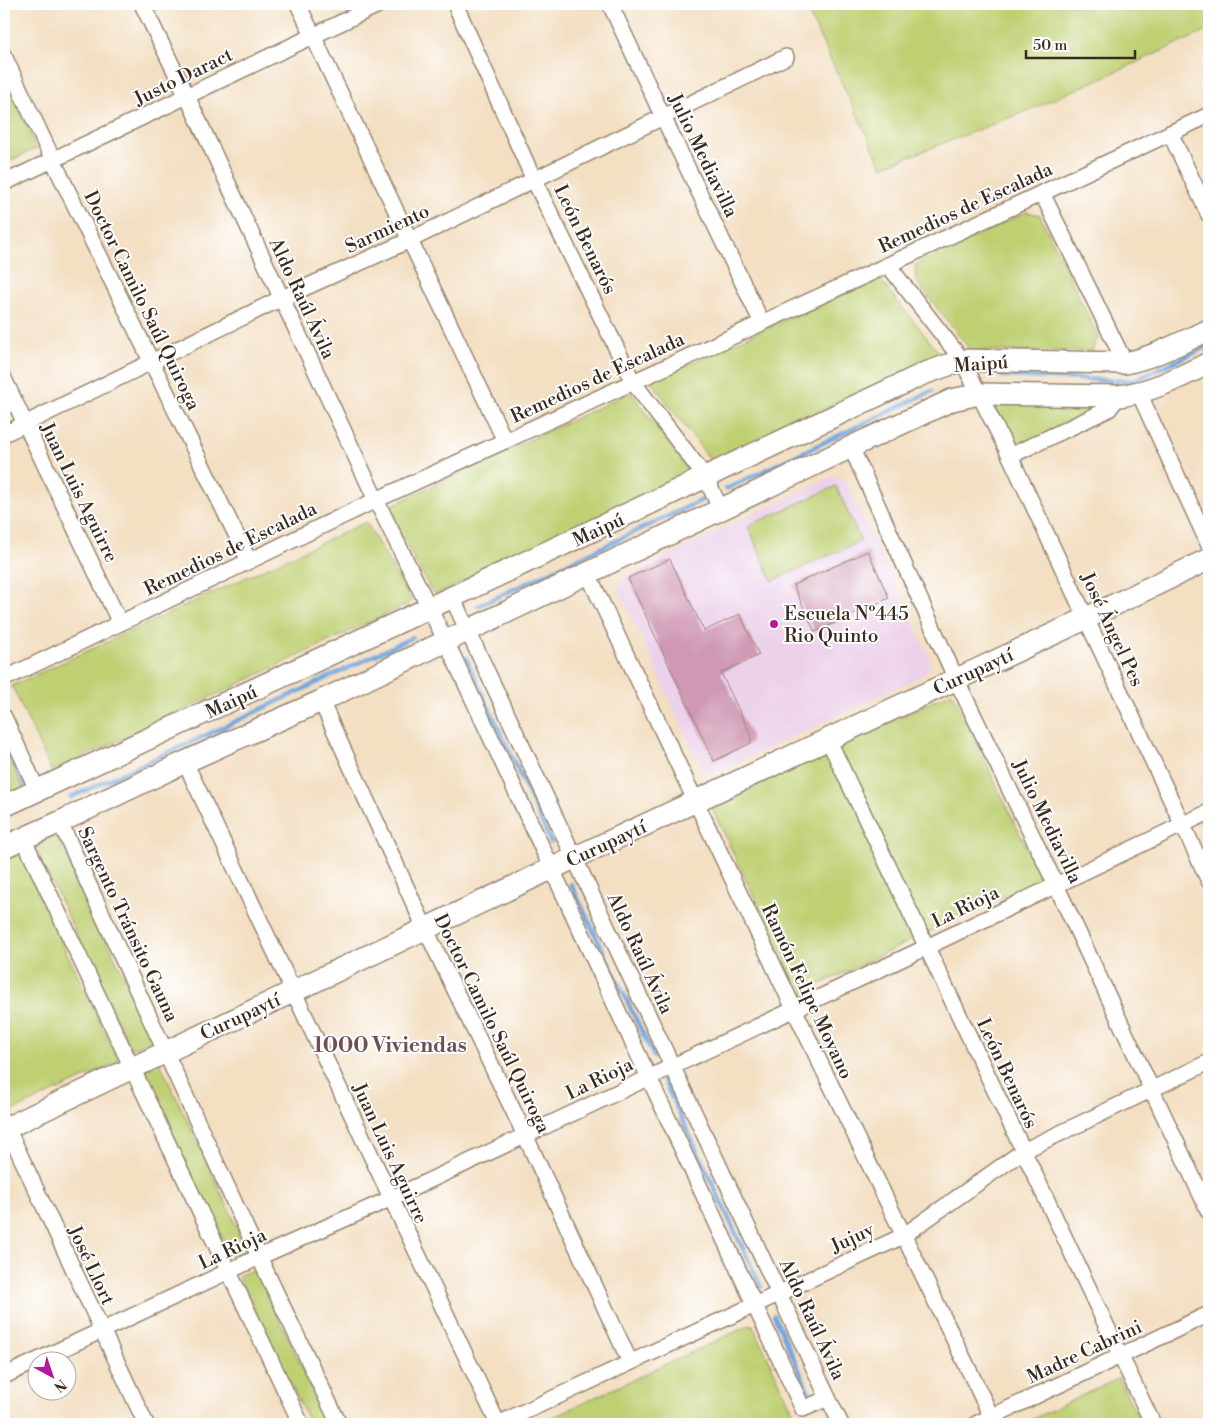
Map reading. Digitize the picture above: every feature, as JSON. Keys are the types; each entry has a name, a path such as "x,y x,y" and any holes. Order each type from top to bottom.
{"street":[{"name":"Aldo Raúl Ávila","path":"142,4 188,96 376,500 446,642 803,1409 828,1398 452,597"},
{"path":"298,4 505,441"},
{"name":"Justo Daract","path":"4,183 380,4"},
{"name":"León Benarós","path":"454,4 534,180 633,382 706,478 721,510"},
{"name":"Julio Mediavilla","path":"610,4 762,323"},
{"name":"Doctor Camilo Saúl Quiroga","path":"4,56 52,160 249,561"},
{"name":"Sarmiento","path":"4,434 282,298 410,240 786,57"},
{"name":"Remedios de Escalada","path":"4,679 376,500 888,265 1209,114"},
{"path":"1170,133 1209,216"},
{"path":"1042,193 1125,363"},
{"path":"888,265 962,360"},
{"name":"Maipú","path":"4,806 38,792 706,478 923,374 962,360 1125,363 1155,355 1209,330"},
{"name":"José Ángel Pes","path":"962,360 1010,456 1209,881"},
{"name":"Maipú","path":"4,846 321,701 952,400 979,394 1119,396 1140,393 1157,388 1209,363"},
{"name":"Juan Luis Aguirre","path":"4,379 120,623"},
{"path":"1140,393 1209,545"},
{"path":"1010,456 1110,409 1119,396"},
{"name":"Julio Mediavilla","path":"851,447 956,679 1056,884 1209,1212"},
{"name":"Curupaytí","path":"5,1126 1209,559"},
{"name":"Ramón Felipe Moyano","path":"588,574 794,1009 993,1421"},
{"name":"Doctor Camilo Saúl Quiroga","path":"321,701 425,928 525,1135 630,1362"},
{"path":"4,717 38,792 60,822"},
{"name":"León Benarós","path":"828,739 1153,1424"},
{"name":"Juan Luis Aguirre","path":"185,762 292,991 392,1198 396,1212 498,1424"},
{"path":"4,811 23,838 301,1424"},
{"name":"La Rioja","path":"4,1376 259,1257 392,1198 1209,812"},
{"name":"Sargento Tránsito Gauna","path":"60,822 259,1257 339,1424"},
{"name":"Jujuy","path":"498,1424 903,1236 1023,1151 1209,1062"},
{"name":"José Llort","path":"5,1126 146,1424"},
{"name":"Madre Cabrini","path":"976,1424 993,1421 1209,1314"},
{"path":"828,1398 839,1419"}],"shaded area":[{"name":"Escuela Nº445 Rio Quinto","path":"831,477 846,482 931,660 926,674 715,773 703,771 618,588 624,576"}],"green space":[{"path":"804,4 1209,4 1209,30 1032,109 882,167"},
{"path":"4,78 37,148 4,164"},
{"path":"1027,212 1040,215 1098,337 1092,351 971,351 916,281 915,265"},
{"path":"878,277 941,355 711,461 651,381"},
{"path":"631,392 693,477 436,594 431,590 386,508"},
{"path":"991,402 1091,407 1095,410 1014,449"},
{"path":"836,486 861,541 772,581 748,526"},
{"path":"366,522 412,602 52,772 12,686"},
{"path":"952,692 1041,878 800,994 712,808"},
{"path":"4,746 23,788 4,797"},
{"path":"56,834 154,1039 131,1049 35,847"},
{"path":"18,851 119,1062 10,1112 4,1099 4,858"},
{"path":"160,1063 248,1250 231,1257 142,1072"},
{"path":"255,1269 329,1424 310,1424 238,1276"},
{"path":"752,1324 797,1420 788,1424 538,1424"},
{"path":"1119,1378 1141,1424 1022,1424"}],"building":[{"name":"Escuela Nº445 Rio Quinto","path":"868,551 889,598 815,632 793,585"},
{"name":"Escuela Nº445 Rio Quinto","path":"670,559 704,631 740,614 759,655 721,673 751,735 751,743 714,761 628,578"}],"waterway":[{"path":"1002,376 1132,381 1209,346"},
{"path":"726,489 932,391"},
{"path":"478,606 702,500"},
{"path":"71,797 413,637"},
{"path":"466,658 551,842"},
{"path":"4,741 26,787"},
{"path":"571,884 654,1057"},
{"path":"663,1079 761,1287"},
{"path":"774,1315 809,1392"}],"place":[{"name":"Escuela Nº445 Rio Quinto","path":"774,624"}],"district":[{"name":"1000 Viviendas","path":"390,1045"}]}
